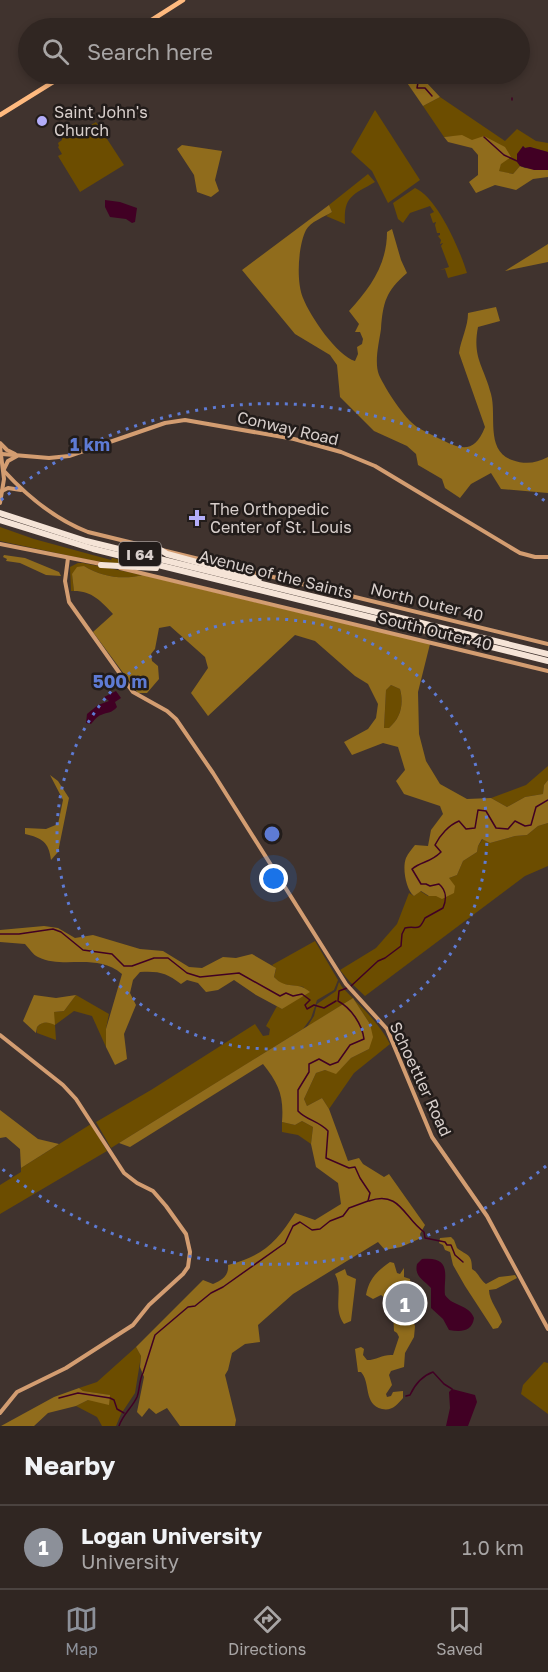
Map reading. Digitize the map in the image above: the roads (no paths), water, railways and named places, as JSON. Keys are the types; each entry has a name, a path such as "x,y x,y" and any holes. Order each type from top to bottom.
{"highway":[{"name":"Avenue of the Saints","path":"0,513 86,541 548,654"},
{"name":"Avenue of the Saints","path":"0,520 67,542 548,661"},
{"path":"159,549 167,554 263,580 282,589"},
{"path":"101,565 169,568"}],"main road":[{"path":"155,18 183,0"},
{"path":"0,115 50,84"}],"street":[{"name":"Conway Road","path":"2,454 49,458 69,456 179,420 192,420 294,439 366,462 520,553 548,557"},
{"path":"0,445 4,471 0,503"},
{"path":"0,445 18,455"},
{"path":"4,471 8,461 18,455"},
{"name":"North Outer 40","path":"4,471 24,491 81,529 548,644"},
{"path":"2,490 13,488 24,491"},
{"name":"South Outer 40","path":"0,544 281,606 548,671"},
{"name":"Schoettler Road","path":"68,558 66,594 80,620 133,692 167,711 176,720 213,773 342,979 387,1029 432,1137 487,1216 548,1329"},
{"path":"0,1035 70,1092 120,1168 129,1178 160,1197 184,1230 190,1248 188,1267 183,1274 149,1305 133,1324 66,1368 17,1392 0,1413"}],"waterway":[{"path":"418,84 417,88 425,88 432,96"},
{"path":"484,137 504,155 517,161"},
{"path":"351,986 378,961 401,946 405,928 419,927 425,918 443,908 445,895 441,886 421,884 412,869 441,852 435,845 448,828 459,821 466,829 475,828 478,810 486,811 496,828 508,829 515,821 525,826 531,825 536,807 548,800"},
{"path":"0,934 53,929 61,932 83,950 112,954 124,966 132,966 154,958 168,958 187,973 200,977 239,973 280,996 286,993 293,996 302,994 310,1000 305,1005 307,1009 314,1005 324,1008 336,1001"},
{"path":"119,1426 137,1397 155,1335 188,1307 195,1306 285,1243 293,1226 300,1222 312,1230 320,1229 330,1221 343,1216 349,1208 368,1201 370,1193 355,1167 349,1168 326,1158 328,1131 298,1111 298,1090 309,1072 309,1064 319,1059 330,1065 338,1062 350,1045 364,1039 355,1017 338,1001 339,991 347,988"},
{"path":"369,1201 388,1199 395,1202 424,1232 425,1238 451,1245 455,1255 463,1262"},
{"path":"406,1396 410,1395 422,1378 433,1372 452,1389"},
{"path":"59,1398 78,1393 110,1398 114,1400 117,1409 124,1413"}],"place":[{"name":"Saint John's Church","path":"42,121"},
{"name":"The Orthopedic Center of St. Louis","path":"197,518"},
{"name":"Logan University","path":"405,1303"}]}
